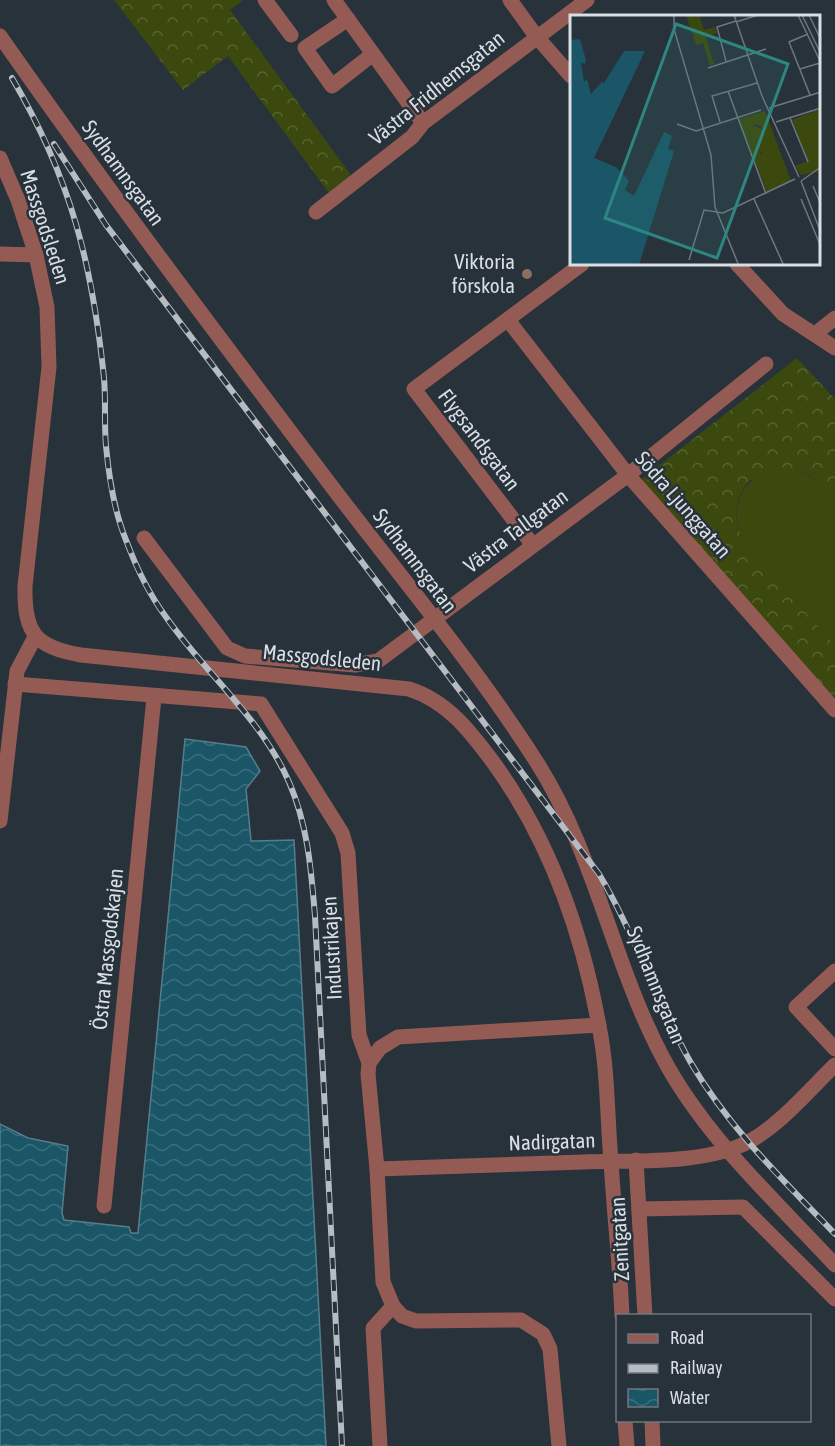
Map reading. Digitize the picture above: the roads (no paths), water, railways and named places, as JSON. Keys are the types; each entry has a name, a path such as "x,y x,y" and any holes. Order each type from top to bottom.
{"street":[{"path":"265,0 291,35"},
{"path":"334,0 423,123"},
{"path":"510,0 536,36 570,75"},
{"name":"Västra Fridhemsgatan","path":"316,212 412,137 423,123 536,36 587,0"},
{"path":"348,18 305,48 332,86 373,54"},
{"name":"Sydhamnsgatan","path":"0,36 84,157 434,620 547,778 582,850 624,968 662,1057 697,1114 835,1265"},
{"name":"Massgodsleden","path":"0,158 18,200 36,255 47,307 49,367 25,586 25,613 35,637 51,649 81,655 409,689 423,693 446,707 468,730 490,758 537,832 549,858 581,953 599,1026 606,1078 622,1314"},
{"path":"0,254 36,255"},
{"path":"508,320 579,266"},
{"path":"739,266 783,314 835,348"},
{"path":"814,334 835,318"},
{"name":"Flygsandsgatan","path":"508,320 414,390 532,544"},
{"name":"Södra Ljunggatan","path":"508,320 628,475 835,710"},
{"name":"Västra Tallgatan","path":"144,538 227,648 244,656 253,657 356,665 370,663 387,656 532,544 628,475 766,364"},
{"path":"0,821 17,670 35,637"},
{"name":"Industrikajen","path":"15,684 261,704 342,833 348,853 359,1035 369,1063 383,1282 393,1306"},
{"name":"Östra Massgodskajen","path":"104,1206 154,697"},
{"path":"835,971 796,1007 835,1049"},
{"path":"369,1063 380,1048 398,1037 599,1026"},
{"name":"Nadirgatan","path":"377,1169 636,1160 697,1156 728,1150 748,1142 767,1130 835,1065"},
{"name":"Zenitgatan","path":"636,1160 645,1314"},
{"path":"639,1209 742,1207 835,1299"},
{"path":"621,1287 644,1286"},
{"path":"380,1446 372,1328 393,1306 402,1316 416,1321 446,1323 513,1319 537,1328 547,1340 550,1349 558,1446"},
{"path":"625,1422 627,1446"},
{"path":"652,1422 653,1446"}],"water":[{"path":"185,739 246,747 260,771 246,789 251,841 294,840 326,1446 0,1446 0,1124 28,1138 68,1146 62,1213 64,1220 129,1227 131,1233 138,1233"}],"railway":[{"path":"12,78 50,151 76,223 93,297 99,336 104,378 105,438 110,482 118,518 130,550 149,590 166,617 181,638 248,716 277,759 289,782 305,831 315,916 342,1446"},
{"path":"54,144 106,225 599,874 624,920 678,1040 722,1110 758,1153 835,1234"}],"place":[{"name":"Viktoria förskola","path":"527,274"}]}
